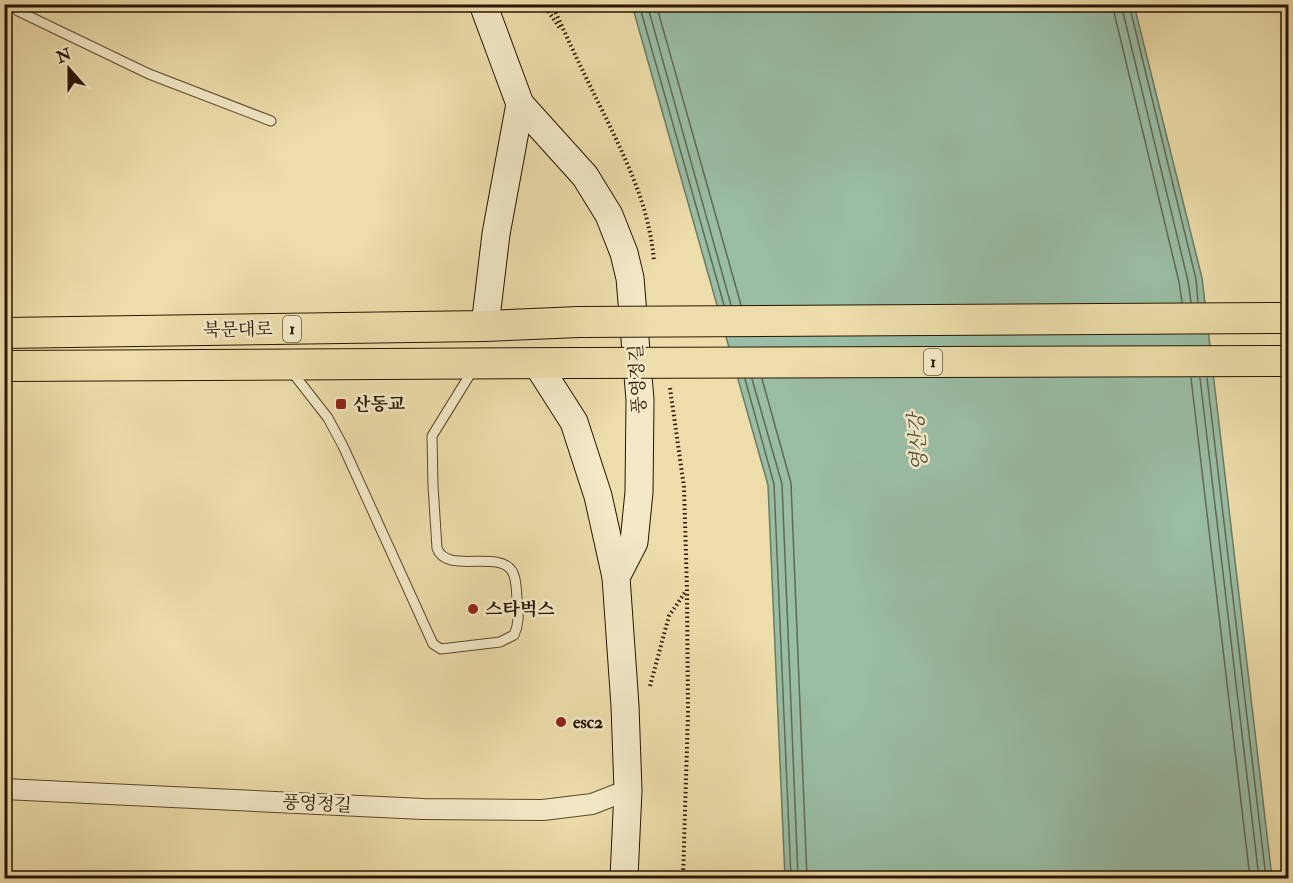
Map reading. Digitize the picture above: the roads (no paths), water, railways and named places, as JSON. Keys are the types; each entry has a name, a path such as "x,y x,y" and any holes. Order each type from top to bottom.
{"main road":[{"name":"북문대로","path":"4,333 485,326 579,322 1288,318"},
{"name":"북문대로","path":"4,366 1288,361"}],"street":[{"name":"풍영정길","path":"483,4 507,75 520,104 585,176 609,215 624,253 630,278 640,400 639,492 634,542 616,578"},
{"path":"485,326 495,243 520,104"},
{"path":"537,364 574,422 598,496 616,578 625,706 627,790 624,879"},
{"name":"풍영정길","path":"4,789 423,809 543,810 592,804 627,790"}],"lane":[{"path":"12,4 18,11 149,74 271,121"},
{"path":"287,365 328,418 356,470 433,644 441,649 500,642 514,635 519,620 514,575 510,568 499,562 455,561 443,556 437,548 432,436 477,364"}],"water":[{"name":"영산강","path":"632,5 1134,5 1202,278 1272,878 785,878 768,485"}],"place":[{"name":"산동교","path":"341,404"},
{"name":"스타벅스","path":"473,609"},
{"name":"esc2","path":"561,722"}]}
